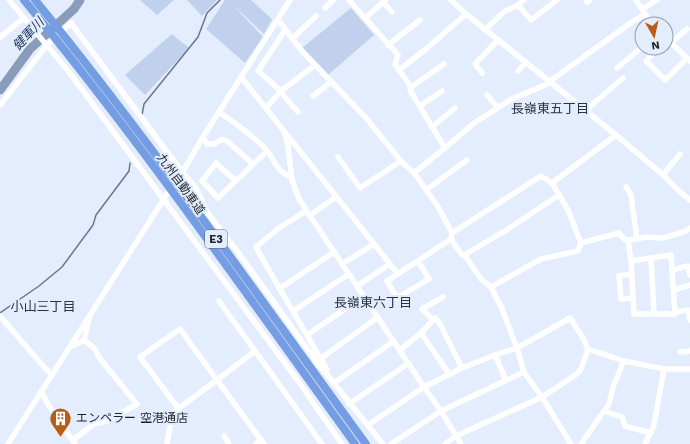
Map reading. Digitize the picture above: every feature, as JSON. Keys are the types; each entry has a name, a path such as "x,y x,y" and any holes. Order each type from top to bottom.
{"highway":[{"name":"九州自動車道","path":"24,0 64,36 172,175 366,444"},
{"name":"九州自動車道","path":"35,0 57,41 141,150 355,444"}],"street":[{"path":"9,0 68,72 162,199 184,226 296,378 342,444"},
{"path":"179,178 218,112 290,0"},
{"path":"325,8 333,0"},
{"path":"349,0 398,55 395,64 409,84 445,148"},
{"path":"451,0 485,30 616,135 690,200"},
{"path":"485,30 505,11 518,5 524,0"},
{"path":"518,5 531,20 557,0"},
{"path":"636,0 646,16"},
{"path":"414,173 474,123 512,99 551,82 632,22 657,0"},
{"path":"365,18 385,1 392,12"},
{"path":"399,70 426,49 466,14"},
{"path":"292,39 316,16"},
{"path":"0,36 24,18"},
{"path":"278,20 292,39 315,65 366,118 401,161 414,173 437,205 461,254 466,256 480,279 491,287 502,309 517,348 524,372 542,397 571,444"},
{"path":"388,45 420,20"},
{"path":"0,105 47,45 71,23 182,172 196,188 207,212 240,255 316,361 349,404 383,444"},
{"path":"674,36 687,29"},
{"path":"285,30 258,71 281,91 298,112"},
{"path":"482,73 475,64 498,40"},
{"path":"651,56 646,61 665,80 688,59 674,46"},
{"path":"617,68 634,54"},
{"path":"518,71 526,62"},
{"path":"410,88 444,64"},
{"path":"266,108 281,91 315,65"},
{"path":"241,77 398,274"},
{"path":"586,110 623,78"},
{"path":"314,96 331,82"},
{"path":"420,106 442,91"},
{"path":"487,95 498,108"},
{"path":"432,127 455,108"},
{"path":"218,112 246,131 267,151 275,165 291,177"},
{"path":"284,132 288,145 291,177 298,199 441,411 460,444"},
{"path":"552,183 616,135"},
{"path":"203,137 207,144 214,144 222,139 227,141 254,164"},
{"path":"236,181 216,163 202,181 218,198 236,181 254,164 267,151"},
{"path":"663,175 680,154"},
{"path":"338,157 360,188 401,161"},
{"path":"426,190 467,160"},
{"path":"418,261 429,279 397,298 387,282 541,176 552,183 568,210 581,243 578,251 541,259 491,287"},
{"path":"626,187 631,195 637,239"},
{"path":"8,444 162,199 167,194"},
{"path":"464,255 505,231 559,195"},
{"path":"334,383 256,247 279,228 308,214 336,197"},
{"path":"581,243 619,233 624,239 628,240 647,237 662,238 684,232 690,228"},
{"path":"628,240 631,261 634,314 675,314 675,312 688,310 690,320"},
{"path":"342,264 374,244"},
{"path":"279,289 334,252"},
{"path":"631,261 672,255 675,312"},
{"path":"651,258 654,314"},
{"path":"357,286 390,264"},
{"path":"672,270 688,266 690,275"},
{"path":"293,311 348,274"},
{"path":"632,274 619,276 621,299 633,298"},
{"path":"674,290 690,285"},
{"path":"307,335 364,296"},
{"path":"443,297 422,309 433,320 435,318 440,324 462,368"},
{"path":"219,301 322,444"},
{"path":"0,316 44,367 52,374"},
{"path":"84,340 89,319 88,316"},
{"path":"320,359 378,317"},
{"path":"368,425 424,387 462,368 517,348 570,318 588,349 581,369 578,373 542,397 456,436 445,444"},
{"path":"400,350 421,333 433,320"},
{"path":"178,408 140,357 180,329 263,442 256,444"},
{"path":"421,333 449,374"},
{"path":"69,347 84,340"},
{"path":"41,391 49,406 74,442 94,424 107,421 137,404 101,360 94,348 84,340"},
{"path":"334,383 394,341"},
{"path":"588,349 624,361 664,369 690,369"},
{"path":"167,444 170,426 175,410 255,351"},
{"path":"680,352 690,351"},
{"path":"495,355 506,380"},
{"path":"581,444 609,404 613,387 624,361"},
{"path":"349,404 409,363"},
{"path":"645,444 654,425 664,369"},
{"path":"391,444 441,411 524,372"},
{"path":"604,411 622,417 625,426 651,433"},
{"path":"224,436 229,444"},
{"path":"12,438 14,444"}],"shaded area":[{"path":"140,0 174,0 157,15"},
{"path":"187,0 217,0 202,16"},
{"path":"225,0 251,0 272,19 264,34 233,5 263,37 245,63 206,29"},
{"path":"351,8 374,35 328,75 302,48"},
{"path":"172,34 189,48 145,95 125,75"}],"waterway":[{"name":"健軍川","path":"0,90 30,49 74,9 80,0"},
{"path":"142,115 144,104 198,37 207,13 220,0"},
{"path":"0,313 39,286 62,267 93,225 96,215 129,171 130,163"}],"place":[{"name":"エンペラー 空港通店","path":"61,438"}],"district":[{"name":"長嶺東五丁目","path":"550,108"},
{"name":"長嶺東六丁目","path":"373,302"},
{"name":"小山三丁目","path":"43,306"}]}
